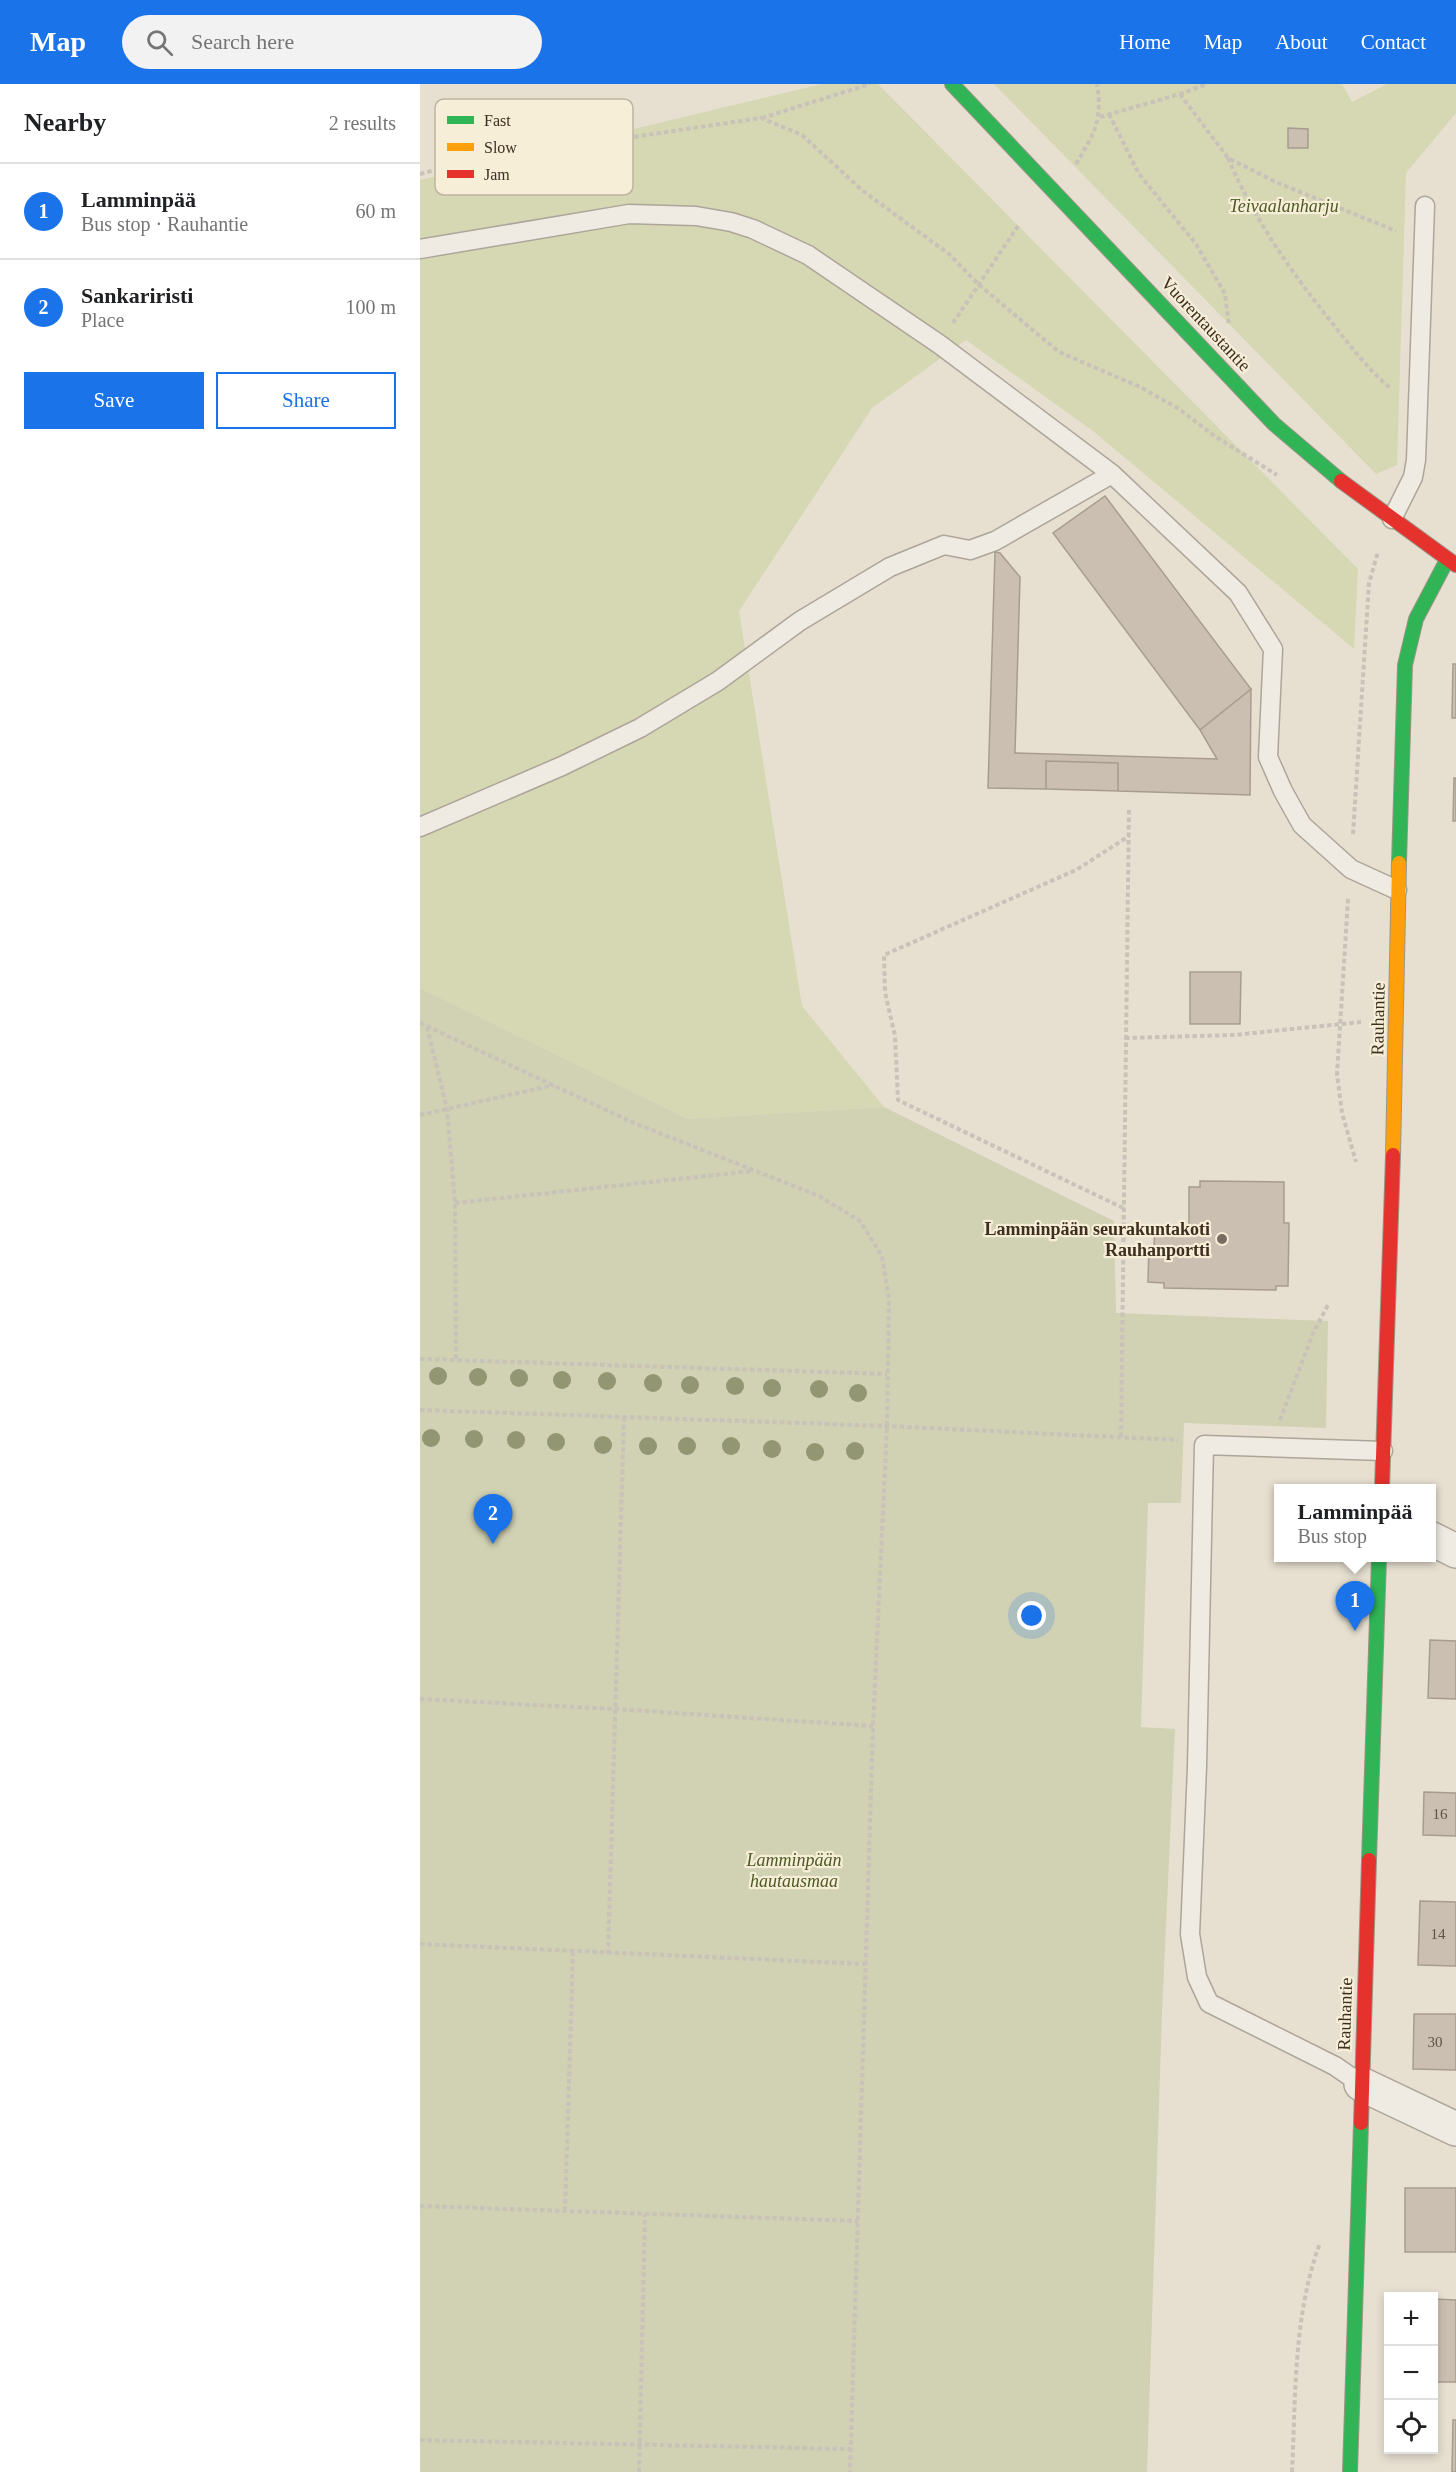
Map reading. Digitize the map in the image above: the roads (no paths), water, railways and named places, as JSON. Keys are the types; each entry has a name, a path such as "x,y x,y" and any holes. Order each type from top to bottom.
{"street":[{"name":"Vuorentaustantie","path":"952,84 1274,423 1348,488 1451,562"},
{"name":"Rauhantie","path":"1382,1484 1405,654 1410,632 1420,609 1451,562"},
{"path":"1436,1541 1456,1551"},
{"name":"Rauhantie","path":"1350,2472 1379,1562"},
{"path":"1361,2084 1456,2129"}],"lane":[{"path":"1392,519 1413,477 1418,413 1425,206"},
{"path":"420,249 629,214 712,219 753,229 784,242 939,344 1112,474 1238,593 1273,649 1268,757 1302,825 1351,869 1398,890"},
{"path":"420,827 562,766 640,728 718,681 800,621 890,567 944,545 970,550 995,541 1112,474"},
{"path":"1361,2084 1335,2066 1209,2003 1197,1977 1190,1934 1197,1767 1204,1445 1383,1451"}],"place":[{"name":"Lamminpään seurakuntakoti Rauhanportti","path":"1222,1239"},
{"name":"Sankariristi","path":"493,1544"},
{"name":"Lamminpää","path":"1355,1631"}],"park label":[{"name":"Teivaalanharju","path":"1284,206"},
{"name":"Lamminpään hautausmaa","path":"794,1870"}]}
